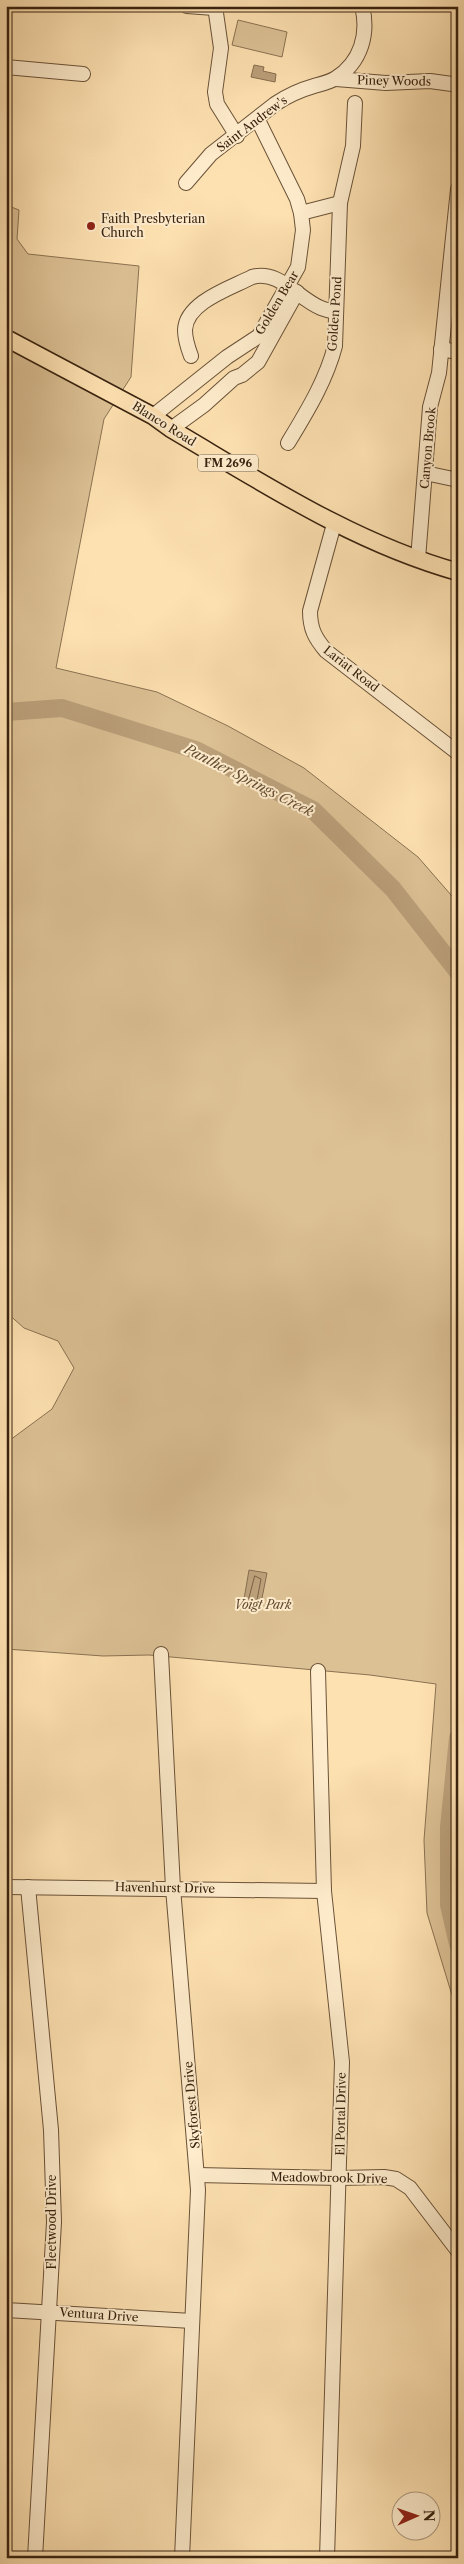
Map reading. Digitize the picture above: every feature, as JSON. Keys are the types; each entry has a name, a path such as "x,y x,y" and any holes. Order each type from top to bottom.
{"main road":[{"name":"Blanco Road","path":"6,338 153,416 171,429 334,524 418,559 458,572"}],"street":[{"path":"187,6 214,7 221,48 215,92 217,104 237,136"},
{"name":"Saint Andrew's","path":"186,183 211,154 258,120 285,97 336,79 352,64 362,48 365,36 362,6"},
{"path":"6,67 83,74"},
{"name":"Piney Woods","path":"336,79 386,82 430,81 452,84"},
{"name":"Golden Pond","path":"288,443 312,403 331,360 335,346 340,203 353,146 355,103"},
{"name":"Golden Bear","path":"171,429 204,405 234,378 242,375 258,362 261,352 293,289 302,248 301,213 297,199 258,120"},
{"name":"Canyon Brook","path":"418,559 430,407 439,373 458,189"},
{"path":"301,213 340,203"},
{"path":"191,356 185,328 191,313 201,304 261,274 293,289 320,308 336,312"},
{"name":"Golden Bear","path":"153,416 228,357 259,336 293,289"},
{"path":"441,349 458,352"},
{"path":"425,473 458,480"},
{"name":"Lariat Road","path":"334,524 310,611 310,624 314,637 326,651 458,753"},
{"name":"Skyforest Drive","path":"161,1654 173,1888 197,2175 182,2558"},
{"name":"El Portal Drive","path":"318,1671 324,1891 342,2062 340,2178 327,2558"},
{"name":"Havenhurst Drive","path":"6,1887 324,1891"},
{"name":"Fleetwood Drive","path":"28,1887 51,2130 54,2222 35,2558"},
{"name":"Meadowbrook Drive","path":"197,2175 384,2177 396,2179 410,2188 458,2251"},
{"name":"Ventura Drive","path":"6,2310 192,2321"}],"green space":[{"path":"238,20 287,32 282,57 232,45"},
{"name":"Voigt Park","path":"6,205 19,210 17,239 28,254 139,266 131,377 104,419 56,668 157,692 228,726 304,768 418,857 458,903 458,2015 427,1913 424,1840 436,1684 370,1675 149,1655 103,1656 6,1649 6,1443 52,1409 74,1368 58,1341 24,1328 6,1312"}],"water":[{"path":"254,65 264,67 263,71 276,74 275,82 251,77"},
{"path":"249,1570 267,1573 260,1608 243,1605"}],"waterway":[{"name":"Panther Springs Creek","path":"6,712 62,708 196,750 313,810 393,889 458,972"},
{"name":"Panther Springs Creek","path":"458,1738 449,1827 449,1905 458,1944"}],"place":[{"name":"Faith Presbyterian Church","path":"91,226"}]}
